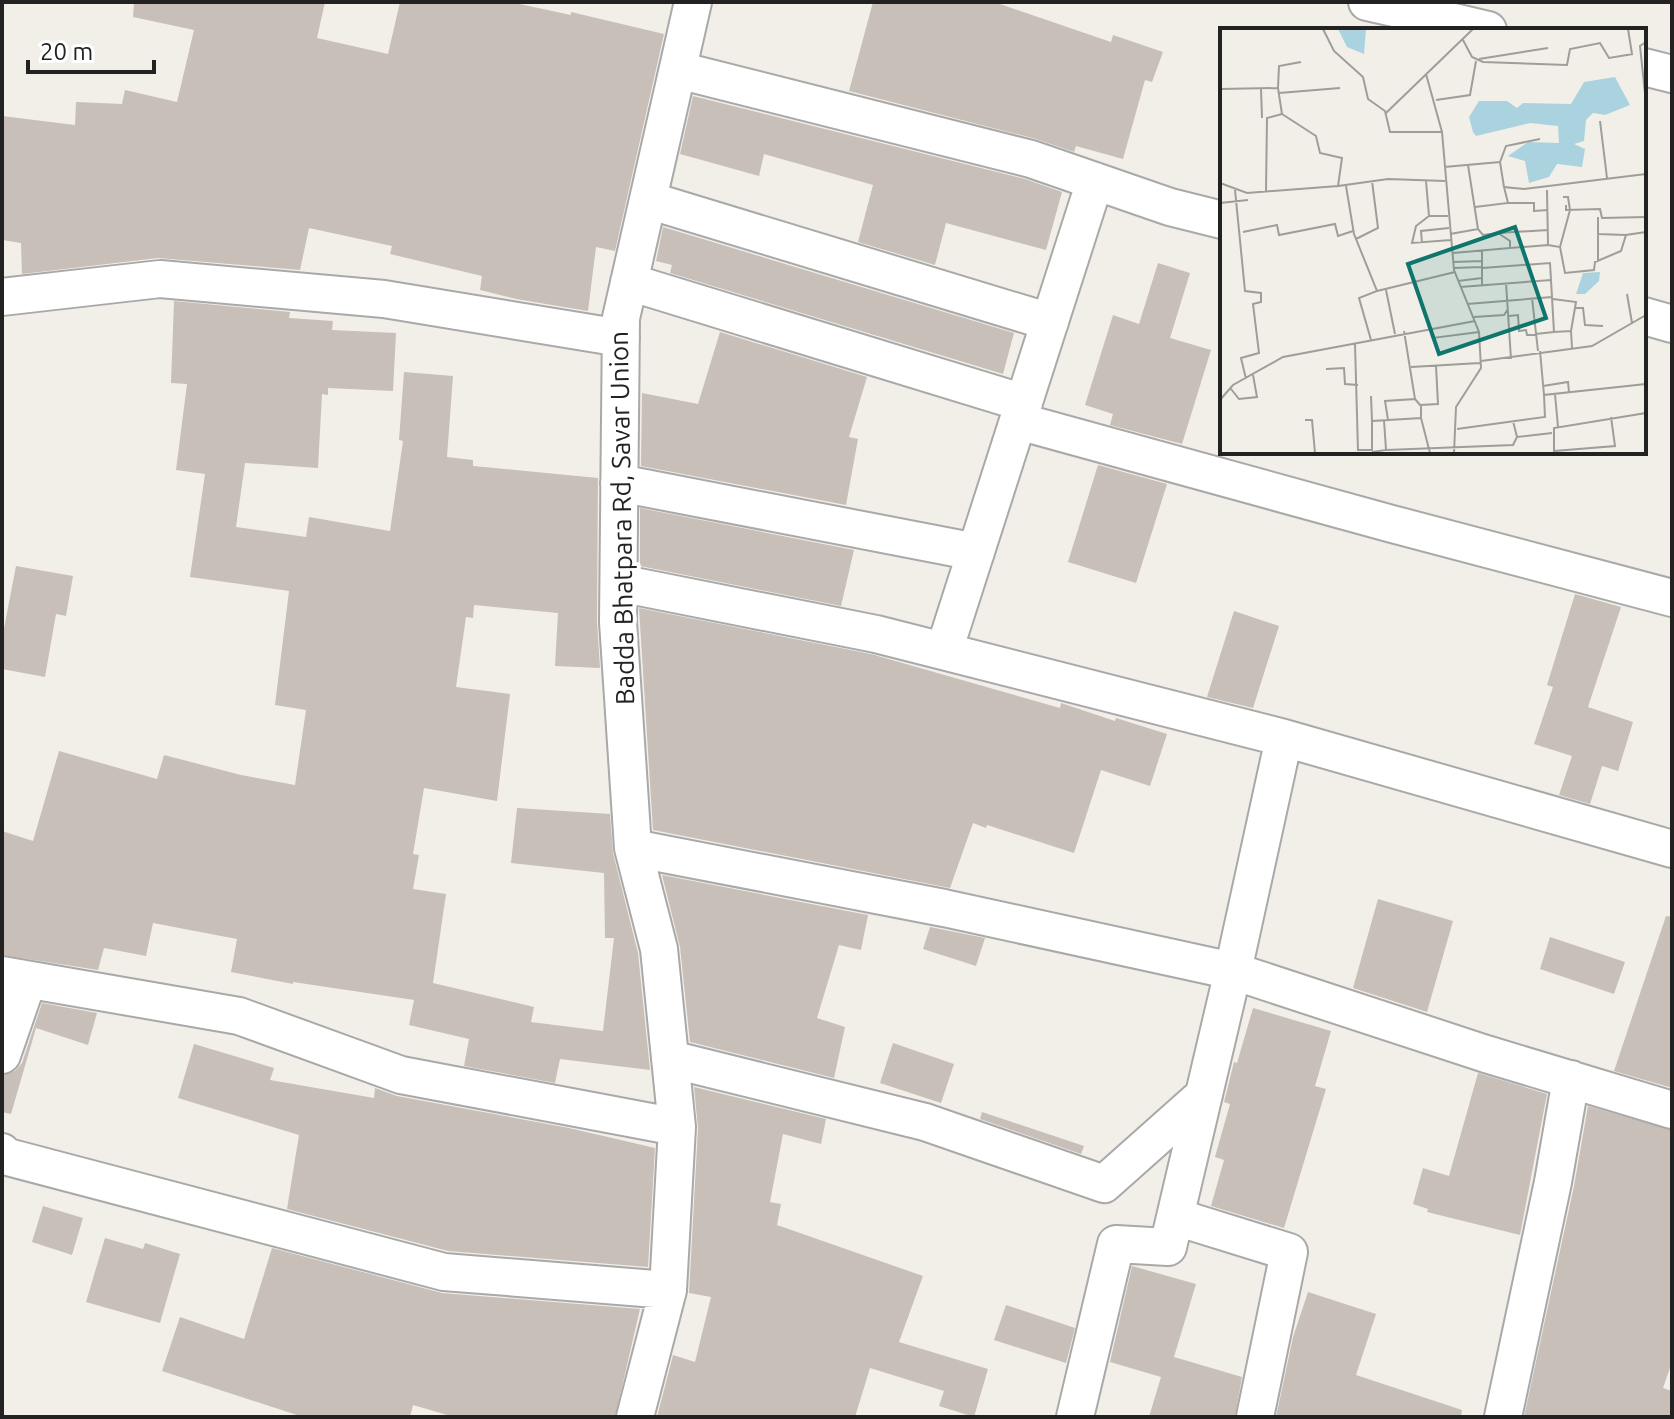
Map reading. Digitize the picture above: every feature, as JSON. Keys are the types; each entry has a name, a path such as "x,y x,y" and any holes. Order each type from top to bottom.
{"street":[{"name":"Badda Bhatpara Rd, Savar Union","path":"635,1417 668,1290 677,1127 659,949 633,848 618,622 621,318 693,2"},
{"path":"1367,2 1410,20 1472,28"},
{"path":"1646,68 1672,74"},
{"path":"678,70 1031,159 1170,207 1220,220"},
{"path":"944,651 1095,181"},
{"path":"648,200 1050,322"},
{"path":"2,297 160,279 384,299 621,338"},
{"path":"629,282 1021,412 1392,524 1672,598"},
{"path":"1646,317 1672,324"},
{"path":"619,483 976,552"},
{"path":"619,583 876,634 944,651 1284,738 1672,849"},
{"path":"1075,1417 1116,1244 1168,1247 1284,738"},
{"path":"633,848 944,908 1233,971 1672,1110"},
{"path":"2,1055 15,978 239,1016 401,1075 677,1127"},
{"path":"670,1059 925,1122 1104,1184 1204,1095"},
{"path":"1503,1417 1553,1182 1571,1079"},
{"path":"2,1152 4,1156 444,1272 668,1290"},
{"path":"1176,1217 1289,1252 1255,1417"}],"building":[{"path":"134,2 325,2 317,38 388,54 400,2 510,2 571,15 571,12 664,34 615,251 596,247 588,311 480,290 482,276 390,254 392,246 309,228 300,270 158,258 22,274 21,243 2,240 2,116 75,125 76,102 122,104 125,90 177,102 194,30 133,17"},
{"path":"873,2 994,2 1111,42 1113,35 1163,52 1152,82 1145,80 1123,159 1076,146 1074,152 1036,139 849,91"},
{"path":"693,96 1025,179 1062,192 1046,250 946,223 935,265 858,242 873,185 764,154 759,176 680,154"},
{"path":"663,227 1014,333 1003,374 670,273 672,265 656,261"},
{"path":"1158,263 1190,273 1170,338 1211,350 1182,444 1110,425 1113,414 1085,405 1113,315 1139,324"},
{"path":"174,301 290,312 289,318 333,321 332,330 396,333 393,391 328,388 328,395 322,394 318,468 245,463 236,527 306,537 309,517 390,531 403,441 399,440 404,372 453,376 447,457 473,460 473,466 598,478 597,622 600,668 555,666 558,613 474,605 473,618 466,617 456,687 510,694 497,801 424,788 413,854 419,855 413,889 446,894 433,983 534,1007 531,1022 603,1031 614,938 605,938 604,873 511,863 517,808 610,814 613,853 638,953 650,1070 560,1059 555,1083 464,1066 469,1039 409,1025 414,1000 293,984 231,972 237,939 153,923 146,956 104,948 98,970 2,955 2,831 33,841 59,751 157,779 164,755 295,785 306,710 275,705 289,591 190,577 205,474 176,470 187,384 171,383"},
{"path":"720,332 867,377 849,437 858,439 846,505 641,466 642,393 698,404"},
{"path":"1098,465 1167,484 1136,583 1068,562"},
{"path":"640,508 854,550 841,606 640,566"},
{"path":"16,566 73,576 66,616 56,614 45,677 2,669 2,639"},
{"path":"1575,594 1621,607 1588,707 1633,722 1618,771 1602,766 1590,804 1559,795 1572,756 1534,744 1553,687 1547,685"},
{"path":"639,608 871,654 1060,708 1061,703 1167,734 1150,786 1101,770 1074,853 973,823 950,888 653,830"},
{"path":"1234,611 1279,626 1253,708 1207,697"},
{"path":"662,875 868,915 861,950 839,945 817,1018 845,1027 834,1078 690,1042 680,947"},
{"path":"1378,899 1453,921 1427,1012 1353,988"},
{"path":"1666,916 1672,917 1672,1088 1614,1071"},
{"path":"930,927 985,938 976,966 923,949"},
{"path":"1550,937 1625,962 1614,994 1540,969"},
{"path":"42,1003 97,1013 88,1045 36,1028 11,1114 2,1112 2,1075 15,1071 22,1063"},
{"path":"1253,1008 1331,1031 1315,1086 1326,1089 1284,1228 1211,1206 1224,1160 1215,1157 1230,1104 1224,1102"},
{"path":"893,1043 954,1064 941,1103 880,1083"},
{"path":"194,1044 274,1068 270,1080 374,1098 375,1088 397,1096 569,1128 655,1148 648,1267 448,1251 287,1209 299,1135 178,1098"},
{"path":"1478,1073 1547,1094 1520,1235 1427,1212 1428,1209 1413,1204 1423,1168 1449,1176"},
{"path":"694,1087 826,1119 821,1144 783,1134 770,1202 781,1204 777,1225 923,1276 899,1342 988,1369 974,1417 939,1406 944,1391 870,1368 855,1417 657,1417 673,1355 695,1362 711,1297 689,1293 698,1128"},
{"path":"1588,1106 1672,1130 1672,1362 1663,1388 1672,1391 1672,1417 1524,1417 1574,1186"},
{"path":"982,1112 1084,1146 1081,1154 980,1119"},
{"path":"43,1206 83,1218 72,1255 32,1242"},
{"path":"105,1238 143,1249 145,1243 180,1254 160,1323 86,1302"},
{"path":"272,1248 442,1293 640,1309 615,1417 454,1417 413,1405 410,1417 303,1417 162,1371 180,1317 244,1339"},
{"path":"1132,1266 1196,1284 1174,1357 1242,1377 1235,1417 1149,1417 1161,1377 1110,1362"},
{"path":"1308,1292 1376,1314 1356,1375 1462,1410 1461,1417 1276,1417 1293,1337"},
{"path":"1006,1305 1075,1328 1066,1363 994,1340"}]}
